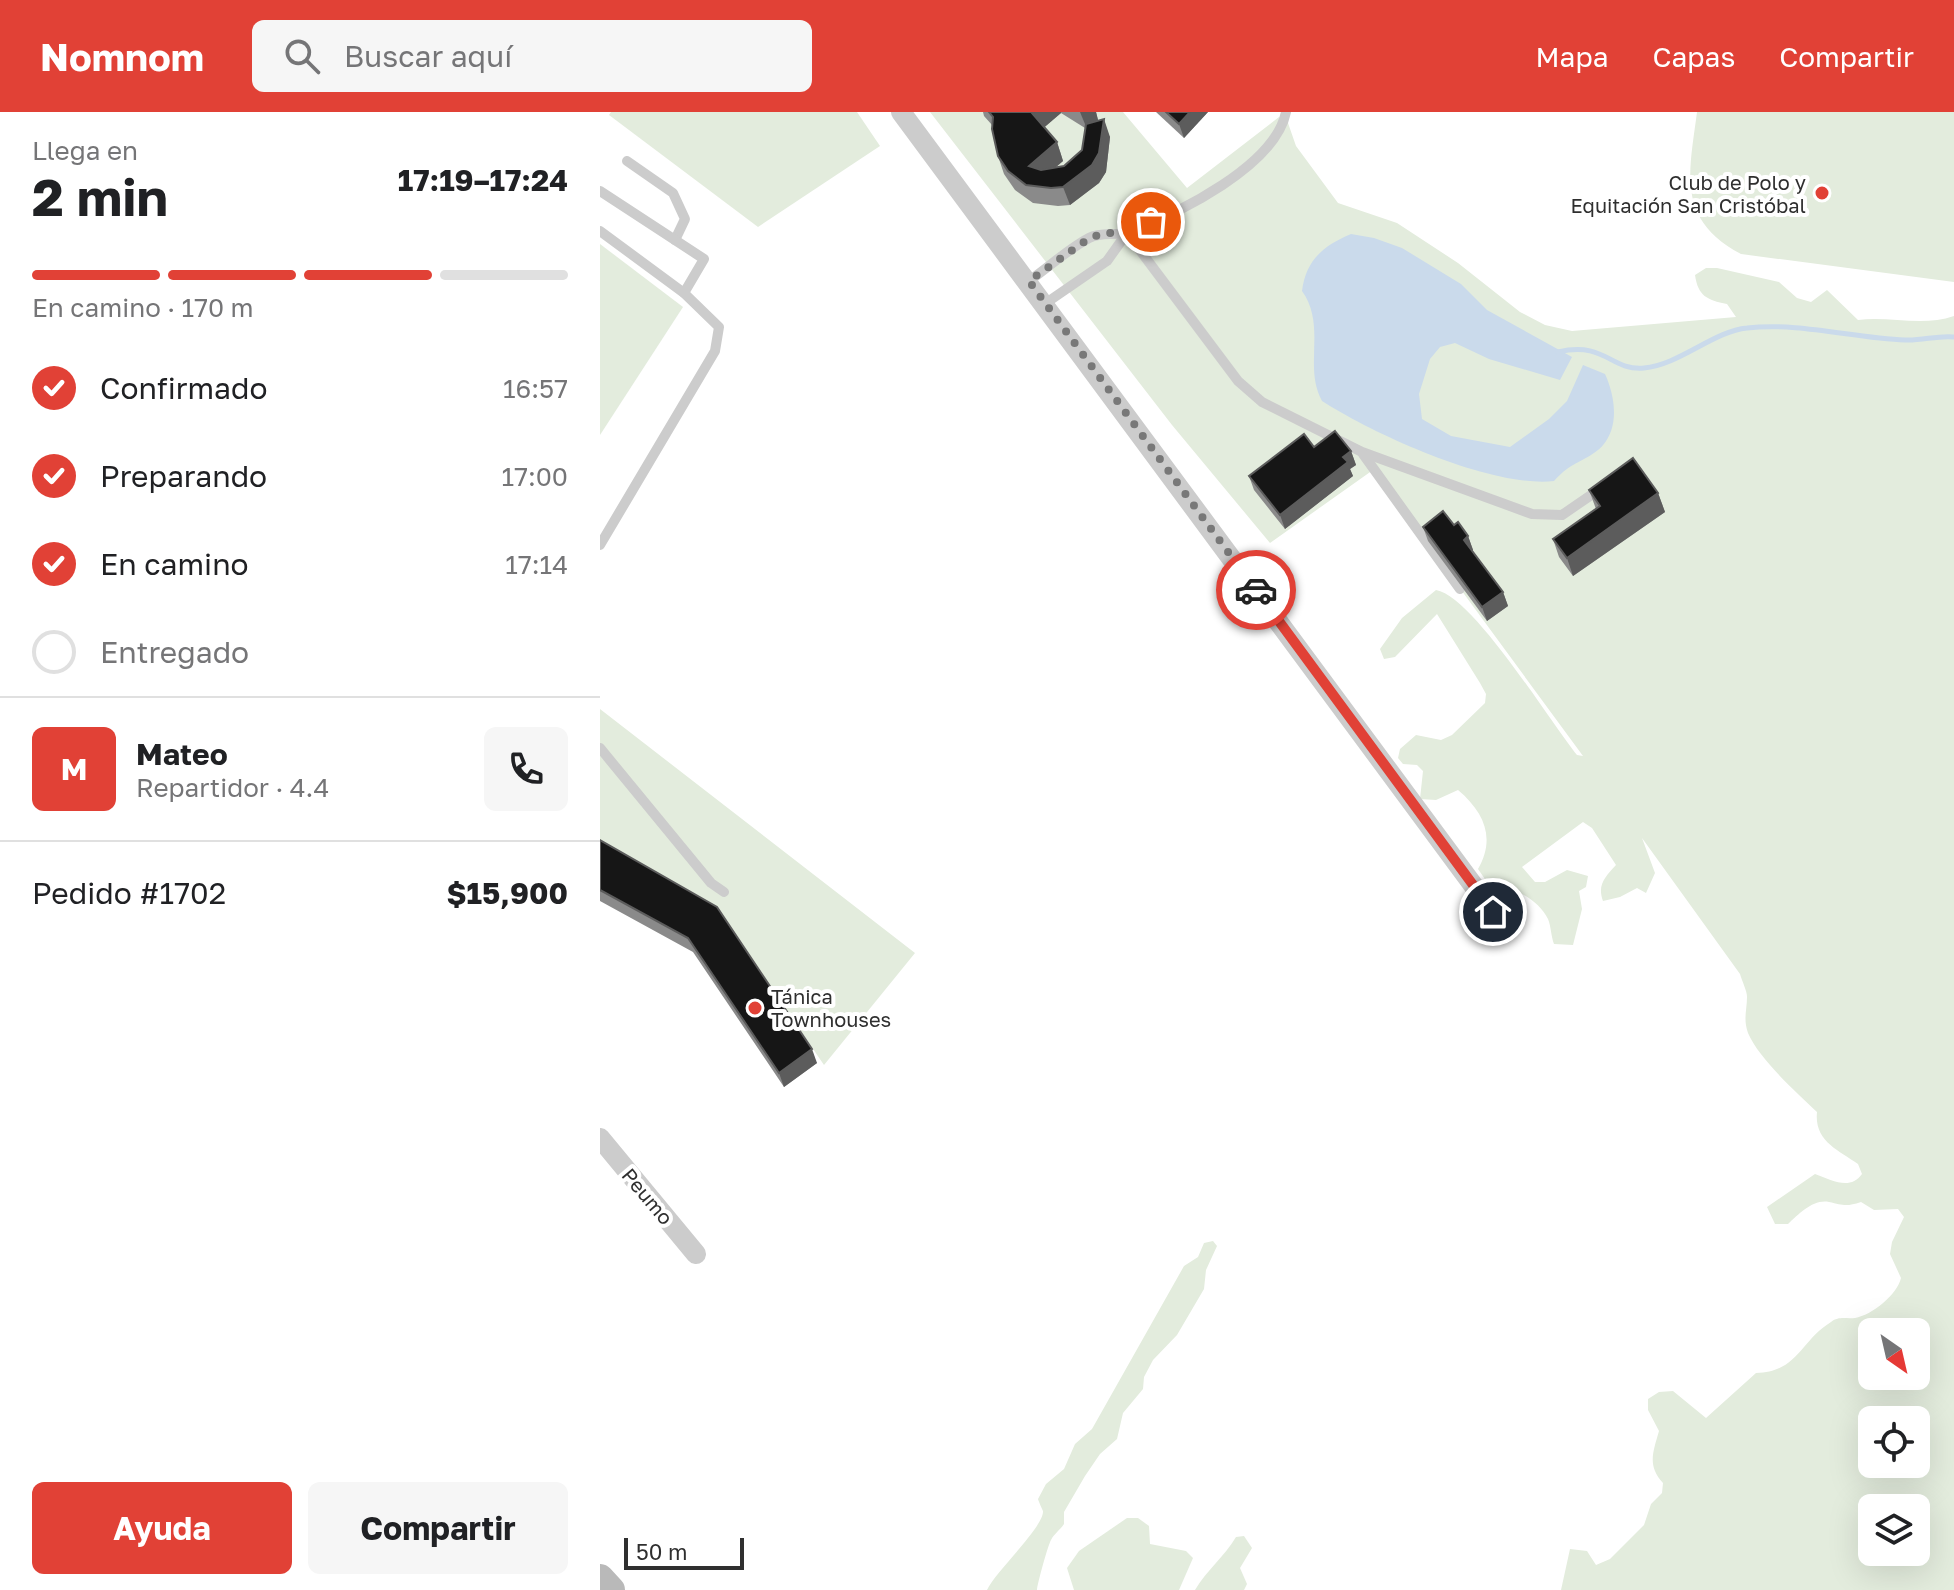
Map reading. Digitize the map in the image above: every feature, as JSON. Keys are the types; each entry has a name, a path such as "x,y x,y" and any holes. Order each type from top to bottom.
{"street":[{"path":"901,112 1046,303 1493,912"},
{"name":"Peumo","path":"600,1138 696,1254"},
{"path":"600,1578 611,1590"}],"lane":[{"path":"1029,281 1088,239 1103,233 1127,233 1198,200 1241,172 1282,131 1286,112"},
{"path":"627,161 673,193 685,219 675,240"},
{"path":"600,191 704,259 684,293"},
{"path":"600,231 684,293 719,327 715,351 600,545"},
{"path":"1046,303 1107,261 1127,233"},
{"path":"1127,233 1238,381 1262,402 1362,452 1532,514 1562,515 1605,485"},
{"path":"1362,452 1460,589"},
{"path":"600,748 711,883 724,892"}],"green space":[{"path":"611,112 857,112 880,146 758,227 609,115"},
{"path":"930,112 1123,112 1187,188 1279,117 1288,123 1296,146 1338,203 1397,223 1458,263 1520,312 1545,325 1572,331 1736,317 1727,304 1709,299 1701,292 1695,275 1706,268 1779,282 1797,298 1811,302 1827,290 1858,320 1930,321 1954,316 1954,1590 1561,1590 1570,1549 1587,1551 1596,1565 1610,1559 1644,1525 1651,1504 1662,1493 1663,1483 1653,1465 1659,1431 1648,1410 1648,1399 1659,1392 1673,1391 1706,1418 1756,1373 1770,1371 1790,1361 1831,1322 1839,1318 1862,1316 1876,1309 1895,1291 1901,1278 1890,1254 1904,1217 1898,1209 1874,1210 1861,1202 1845,1205 1823,1202 1807,1208 1788,1224 1775,1224 1767,1207 1815,1174 1846,1183 1862,1174 1858,1164 1823,1138 1817,1112 1779,1075 1753,1043 1745,1019 1747,995 1740,974 1642,838 1655,873 1646,893 1637,888 1603,901 1601,895 1605,877 1616,865 1592,828 1583,822 1522,867 1535,882 1545,882 1567,870 1588,876 1586,887 1579,891 1582,909 1573,945 1554,944 1548,919 1537,904 1504,886 1487,882 1478,869 1486,847 1486,836 1480,816 1467,798 1458,790 1436,800 1420,799 1423,771 1417,765 1403,764 1398,758 1400,749 1416,735 1441,740 1452,735 1485,703 1486,694 1437,614 1395,657 1384,659 1380,649 1402,618 1436,590 1452,597 1490,636 1577,755 1583,756 1373,470 1270,543 1172,425"},
{"name":"Club de Polo y Equitación San Cristóbal","path":"1697,112 1954,112 1954,282 1741,254 1720,240 1696,210 1690,175"},
{"path":"600,244 683,307 600,435"},
{"path":"600,709 915,953 824,1065 723,917 600,847"},
{"path":"1213,1241 1217,1246 1206,1270 1204,1289 1177,1335 1153,1360 1144,1377 1143,1389 1123,1413 1117,1439 1100,1454 1064,1512 1064,1524 1050,1543 1037,1590 987,1590 1036,1528 1043,1511 1038,1499 1046,1484 1064,1469 1075,1444 1092,1429 1184,1266 1198,1257 1204,1243"},
{"path":"1127,1518 1138,1518 1149,1526 1150,1544 1186,1551 1193,1558 1179,1590 1074,1590 1067,1568 1079,1551"},
{"path":"1244,1536 1252,1548 1240,1568 1247,1584 1244,1590 1195,1590 1236,1537"}],"water":[{"path":"1351,234 1402,248 1461,284 1487,310 1572,357 1560,380 1489,359 1455,343 1440,347 1430,359 1419,394 1422,419 1451,436 1510,447 1549,419 1567,401 1583,365 1605,374 1612,395 1612,429 1601,448 1568,468 1554,481 1528,481 1467,468 1435,456 1372,429 1322,401 1314,374 1313,318 1302,291 1307,271 1318,255"}],"building":[{"path":"989,112 1034,112 1057,142 1029,166 1041,170 1064,166 1082,150 1086,124 1104,119 1099,153 1092,165 1063,187 1026,185 1008,171 998,156 992,129 993,117"},
{"path":"1166,112 1190,112 1179,124"},
{"path":"1335,431 1351,451 1343,457 1348,462 1280,515 1249,476 1304,434 1314,447"},
{"path":"1633,458 1658,493 1567,558 1553,539 1600,506 1589,490"},
{"path":"1443,511 1454,525 1458,522 1468,536 1464,540 1503,592 1482,607 1423,527"},
{"name":"Tánica Townhouses","path":"600,840 717,907 812,1049 779,1073 688,938 600,890"}],"waterway":[{"path":"1558,352 1587,350 1623,365 1644,368 1670,361 1722,335 1747,328 1786,327 1905,340 1954,337"}],"way so far":[{"path":"1151,222 1127,233 1103,233 1088,239 1029,281 1256,590"}],"place":[{"name":"Club de Polo y Equitación San Cristóbal","path":"1822,193"},
{"name":"Tánica Townhouses","path":"755,1008"}],"route":[{"path":"1256,590 1493,912"}]}
